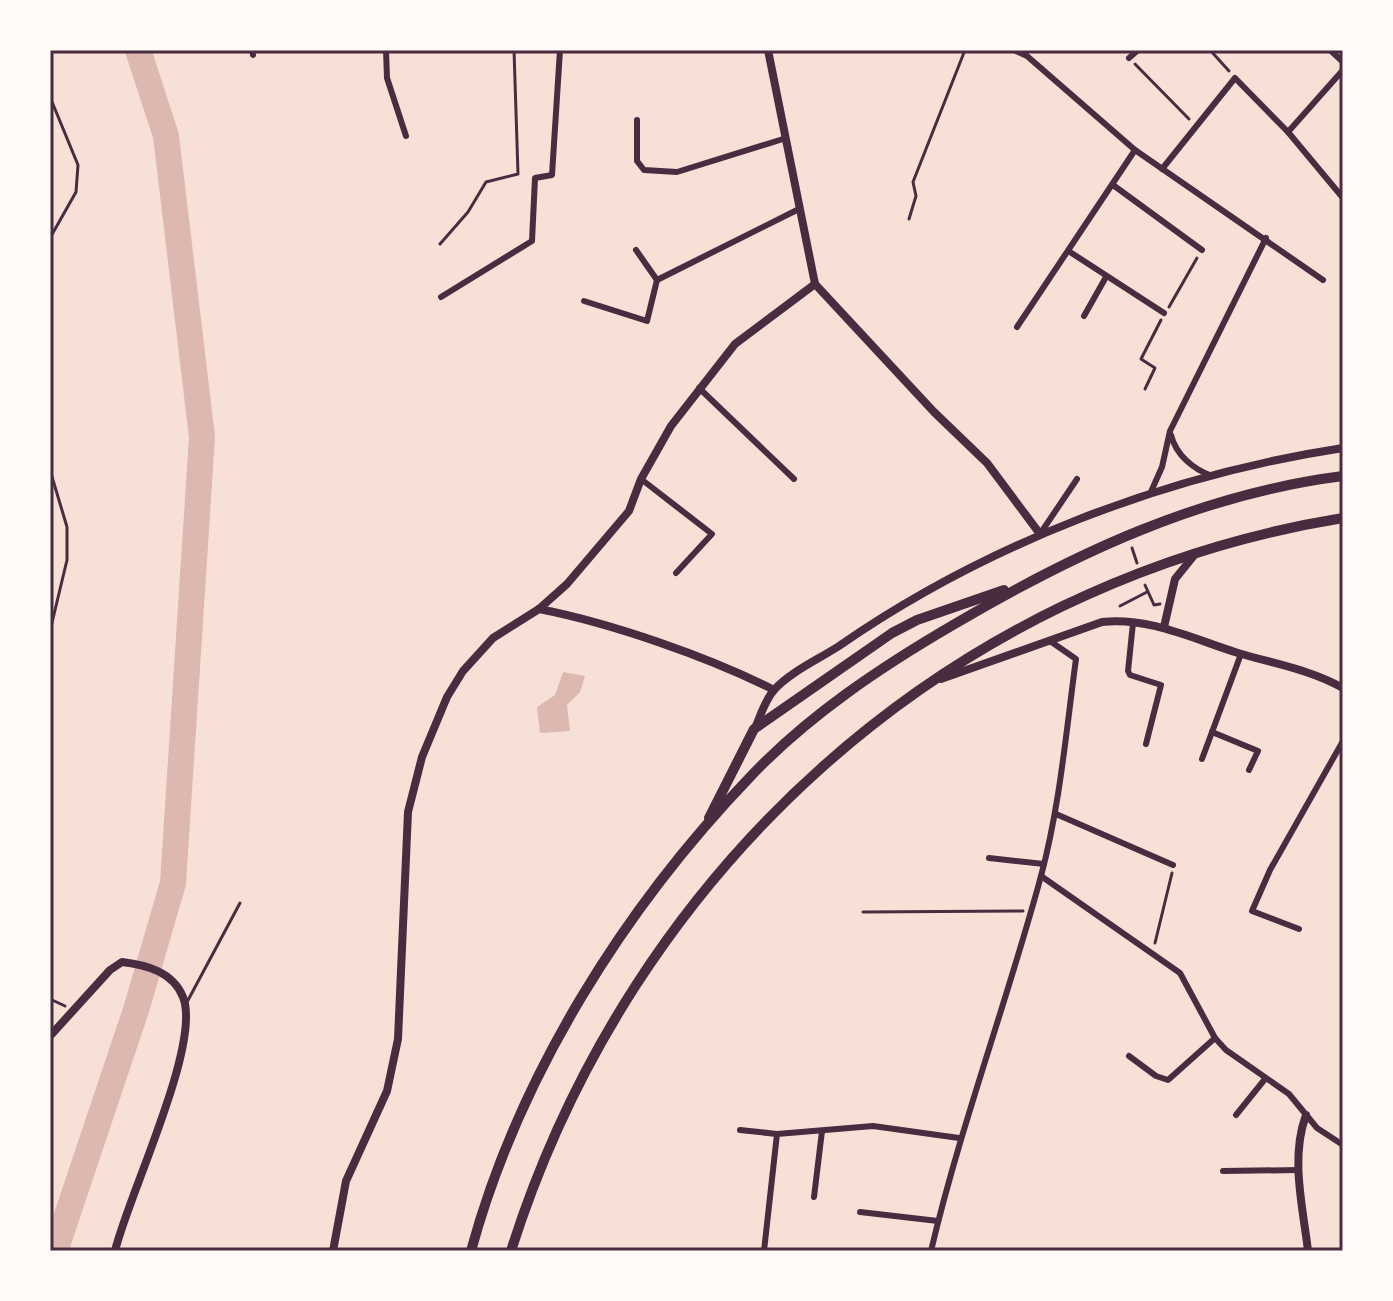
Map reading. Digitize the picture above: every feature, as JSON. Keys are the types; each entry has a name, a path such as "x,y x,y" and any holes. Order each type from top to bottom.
{"highway":[{"path":"701,834 754,729 892,633 917,620 1025,583 1154,524 1235,499 1343,476"},
{"path":"511,1251 542,1165 582,1081 634,988 709,882 755,829 831,756 871,724 999,641 1078,598 1197,552 1343,518"},
{"path":"471,1251 505,1154 578,1006 646,898 751,776 831,705 916,647 1025,583"}],"street":[{"path":"386,50 387,78 406,136"},
{"path":"441,297 532,241 535,178 552,175 560,50"},
{"path":"768,50 783,139 815,284 934,412 987,463 1040,534"},
{"path":"1014,50 1027,56 1135,150 1323,280"},
{"path":"1129,58 1138,50"},
{"path":"1330,50 1343,62"},
{"path":"1288,132 1343,70"},
{"path":"1162,169 1194,125 1235,78 1288,132 1343,198"},
{"path":"637,120 637,161 644,170 677,172 783,139"},
{"path":"1017,327 1070,252 1135,150"},
{"path":"1113,185 1202,250"},
{"path":"657,280 799,209"},
{"path":"1148,497 1162,467 1170,431 1266,238"},
{"path":"584,301 647,321 657,280 636,250"},
{"path":"1070,252 1164,313"},
{"path":"1084,316 1106,277"},
{"path":"333,1251 346,1181 387,1091 398,1039 408,812 422,757 447,697 463,671 493,638 539,609 567,584 629,511 641,479 671,426 735,344 815,284"},
{"path":"699,388 794,479"},
{"path":"1170,431 1173,443 1187,461 1196,470 1212,476"},
{"path":"754,729 774,690 875,620 1040,534 1212,476 1287,457 1343,448"},
{"path":"641,479 712,534 676,573"},
{"path":"1040,534 1077,479"},
{"path":"1164,627 1167,602 1175,579 1197,552"},
{"path":"539,609 578,617 744,675 774,690"},
{"path":"937,681 1102,622 1164,627 1241,654 1314,672 1343,688"},
{"path":"1133,623 1128,671 1130,675 1161,685 1146,744"},
{"path":"931,1251 959,1138 1041,876 1056,814 1076,659 1050,641"},
{"path":"1202,759 1241,654"},
{"path":"1212,732 1258,751 1249,770"},
{"path":"1299,929 1252,911 1270,870 1343,741"},
{"path":"1056,814 1173,865"},
{"path":"989,858 1044,864"},
{"path":"1041,876 1180,973 1215,1038 1265,1079 1289,1094 1317,1128 1343,1145"},
{"path":"50,1036 72,1009 122,962 164,973 182,996 188,1024 171,1086 115,1251"},
{"path":"1129,1056 1156,1076 1168,1080 1215,1038"},
{"path":"1236,1115 1265,1079"},
{"path":"1306,1115 1298,1147 1308,1251"},
{"path":"740,1130 777,1134 873,1126 959,1138"},
{"path":"814,1197 822,1131"},
{"path":"764,1251 777,1134"},
{"path":"1223,1171 1299,1170"},
{"path":"860,1212 938,1221"}],"lane":[{"path":"185,1007 240,903"}],"path":[{"path":"440,244 468,212 486,182 518,174 514,50"},
{"path":"909,219 916,196 913,182 965,50"},
{"path":"1210,50 1235,78"},
{"path":"1129,58 1194,125"},
{"path":"50,97 78,165 76,192 50,238"},
{"path":"1145,389 1155,368 1141,359 1202,250"},
{"path":"50,470 67,527 67,560 50,631"},
{"path":"1120,606 1147,592 1154,605"},
{"path":"1152,955 1173,865"},
{"path":"863,912 1030,911"},
{"path":"50,999 72,1009"}],"shaded area":[{"path":"563,672 585,676 580,692 567,705 570,731 540,733 537,707 555,695"}],"waterway":[{"path":"55,1251 136,1010 173,883 202,437 166,136 138,50"}]}
